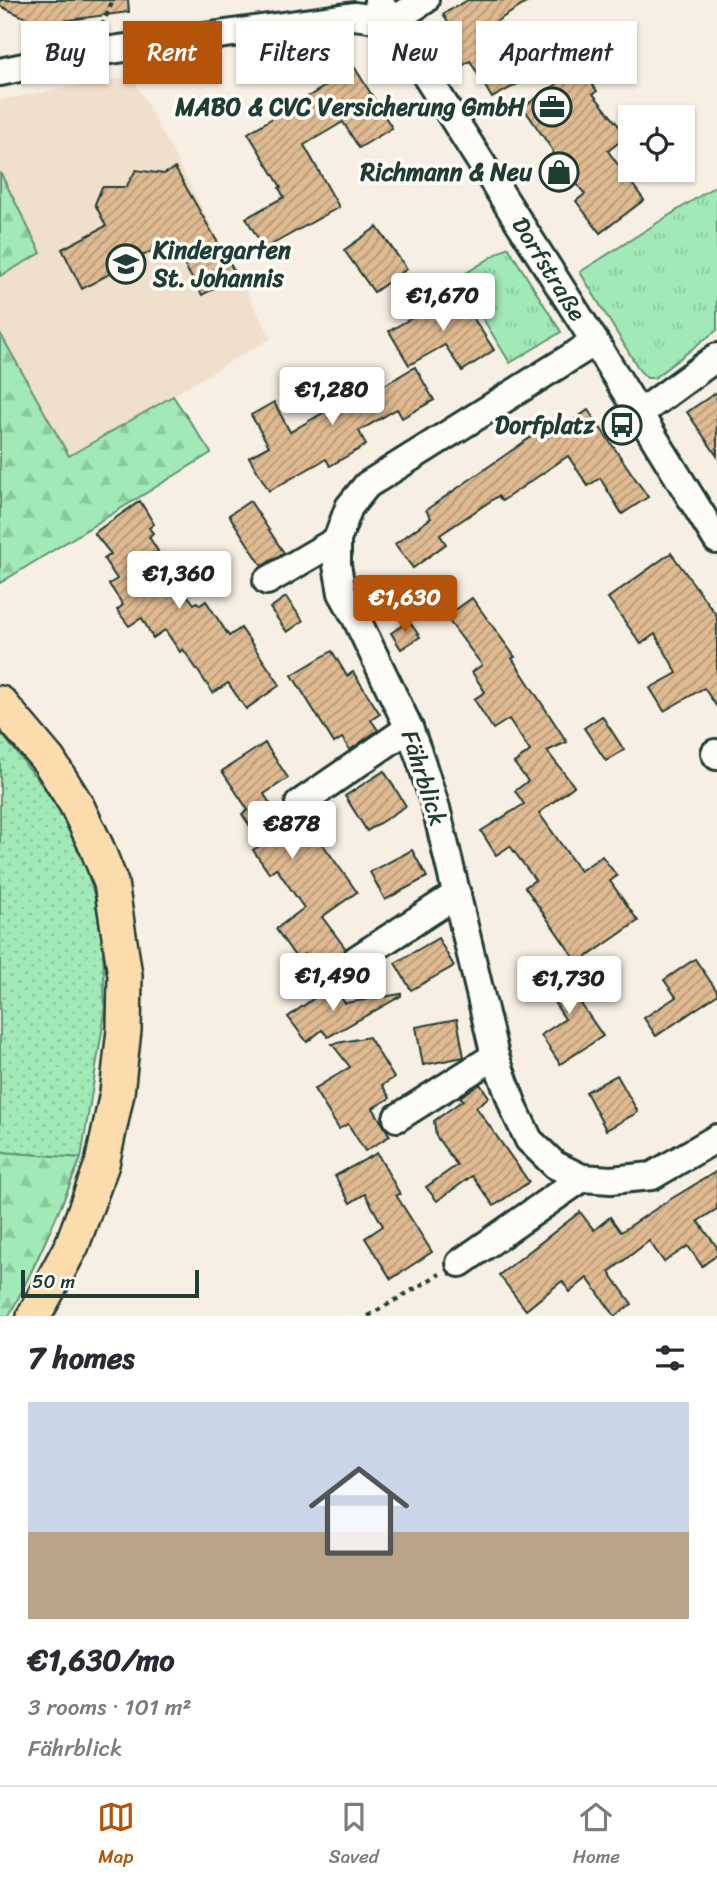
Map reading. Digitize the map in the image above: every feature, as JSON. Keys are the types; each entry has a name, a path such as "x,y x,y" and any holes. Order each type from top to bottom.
{"main road":[{"path":"0,703 49,761 76,804 97,848 111,883 125,975 124,1030 117,1093 102,1164 72,1245 34,1316"}],"street":[{"path":"0,72 90,52 354,16 425,0"},
{"name":"Dorfstraße","path":"385,11 717,540"},
{"name":"Fährblick","path":"595,342 367,485 349,507 337,540 337,565 342,593 408,728 436,808 495,1056 529,1140 555,1165 582,1178 611,1180 652,1176 717,1138"},
{"path":"639,414 717,357"},
{"path":"267,581 337,540"},
{"path":"299,804 408,728"},
{"path":"357,959 457,894"},
{"path":"397,1118 495,1056"},
{"path":"460,1263 582,1178"}],"path":[{"path":"369,1316 460,1263"}],"shaded area":[{"name":"Kindergarten St. Johannis","path":"123,78 123,84 136,84 271,338 69,456 0,333 0,276 41,253 0,172 0,100 88,84 109,84 109,80"}],"green space":[{"path":"0,172 41,253 0,276"},
{"path":"717,185 717,330 654,378 647,378 640,371 580,272"},
{"path":"508,247 561,332 510,363 458,278"},
{"path":"0,333 69,456 173,396 211,453 0,583"},
{"path":"0,732 39,781 77,837 95,898 103,948 105,1013 81,1158 0,1152"},
{"path":"0,1152 81,1158 47,1238 9,1316 0,1316"}],"building":[{"path":"0,0 128,0 129,12 62,21 32,21 0,6"},
{"path":"468,0 531,0 497,21 476,21 476,71 470,61 462,66 462,21 447,21 443,14"},
{"path":"354,69 392,128 359,148 343,122 304,145 339,207 264,249 246,218 284,197 279,188 281,187 248,133 329,84 354,84"},
{"path":"484,84 517,84 492,98"},
{"path":"557,84 592,84 597,91 593,94 618,125 618,143 608,151 618,165 618,182 631,182 644,200 600,233 576,201 585,194 552,153 523,107"},
{"path":"175,168 237,276 202,295 170,241 82,289 62,249 106,226 95,204 102,187 126,187 136,170 164,174"},
{"path":"377,227 407,269 374,292 344,250"},
{"path":"454,288 494,350 462,371 445,345 409,365 389,331 424,311 422,309"},
{"path":"415,367 434,400 402,418 397,409 359,431 366,445 330,466 326,459 269,491 249,457 269,446 251,415 274,402 290,432 345,400 337,388 360,374 371,393"},
{"path":"717,392 717,456 687,412"},
{"path":"588,410 648,497 622,514 600,478 588,486 568,456 502,501 498,496 440,535 446,544 413,568 395,544 431,518 426,510 547,426 553,435"},
{"path":"140,501 154,524 149,528 153,533 149,537 158,551 155,553 180,589 182,588 194,604 197,602 200,605 206,601 229,636 241,628 280,685 246,709 228,683 213,693 183,649 180,652 165,630 153,638 142,618 129,626 117,610 123,605 109,584 117,579 104,559 111,554 94,533"},
{"path":"250,501 284,553 262,566 229,515"},
{"path":"671,553 717,616 717,707 704,688 664,711 650,688 677,673 655,634 641,644 608,598"},
{"path":"286,597 303,621 287,632 270,608"},
{"path":"472,598 515,657 512,658 567,742 547,751 574,786 539,813 580,871 602,856 617,876 610,881 638,921 578,963 525,887 535,880 510,846 496,855 481,831 524,804 515,791 528,781 514,763 530,751 509,719 493,729 474,699 485,692 472,672 482,665 446,617"},
{"path":"409,621 420,637 401,649 391,633"},
{"path":"332,651 347,676 353,672 380,714 371,720 378,730 350,750 342,738 334,743 292,675"},
{"path":"602,716 624,750 606,761 584,728"},
{"path":"265,743 288,778 264,794 285,827 294,821 311,844 319,839 357,892 322,917 346,949 318,973 304,954 297,959 276,929 304,908 276,868 269,873 253,850 262,844 242,814 248,810 222,771"},
{"path":"384,771 406,806 367,831 345,796"},
{"path":"412,850 427,877 385,900 370,872"},
{"path":"438,938 454,966 411,990 395,963"},
{"path":"695,959 717,995 656,1036 644,1018 676,997 664,980"},
{"path":"566,964 589,1000 581,1004 603,1036 560,1064 541,1035 565,1019 540,980"},
{"path":"332,985 345,1003 401,996 328,1037 322,1030 307,1042 288,1017"},
{"path":"457,1019 464,1057 423,1065 416,1027"},
{"path":"369,1037 394,1078 382,1085 390,1098 373,1108 390,1136 365,1151 348,1124 339,1129 314,1089 350,1067 332,1044"},
{"path":"617,1075 638,1112 606,1130 586,1092"},
{"path":"480,1084 489,1097 476,1107 529,1182 494,1206 472,1176 437,1201 426,1187 457,1165 436,1136 434,1121 463,1100 460,1097"},
{"path":"377,1153 400,1194 396,1195 432,1252 391,1279 365,1238 383,1226 365,1194 350,1203 335,1176"},
{"path":"717,1171 717,1209 698,1221 717,1247 717,1255 702,1266 688,1246 664,1262 649,1241 609,1272 632,1304 615,1316 587,1278 570,1292 562,1281 526,1310 499,1275 580,1212 594,1230 610,1217 621,1232"}],"place":[{"name":"MABO & CVC Versicherung GmbH","path":"552,107"},
{"name":"Richmann & Neu","path":"559,172"},
{"name":"Kindergarten St. Johannis","path":"126,264"},
{"name":"Dorfplatz","path":"622,425"}]}
